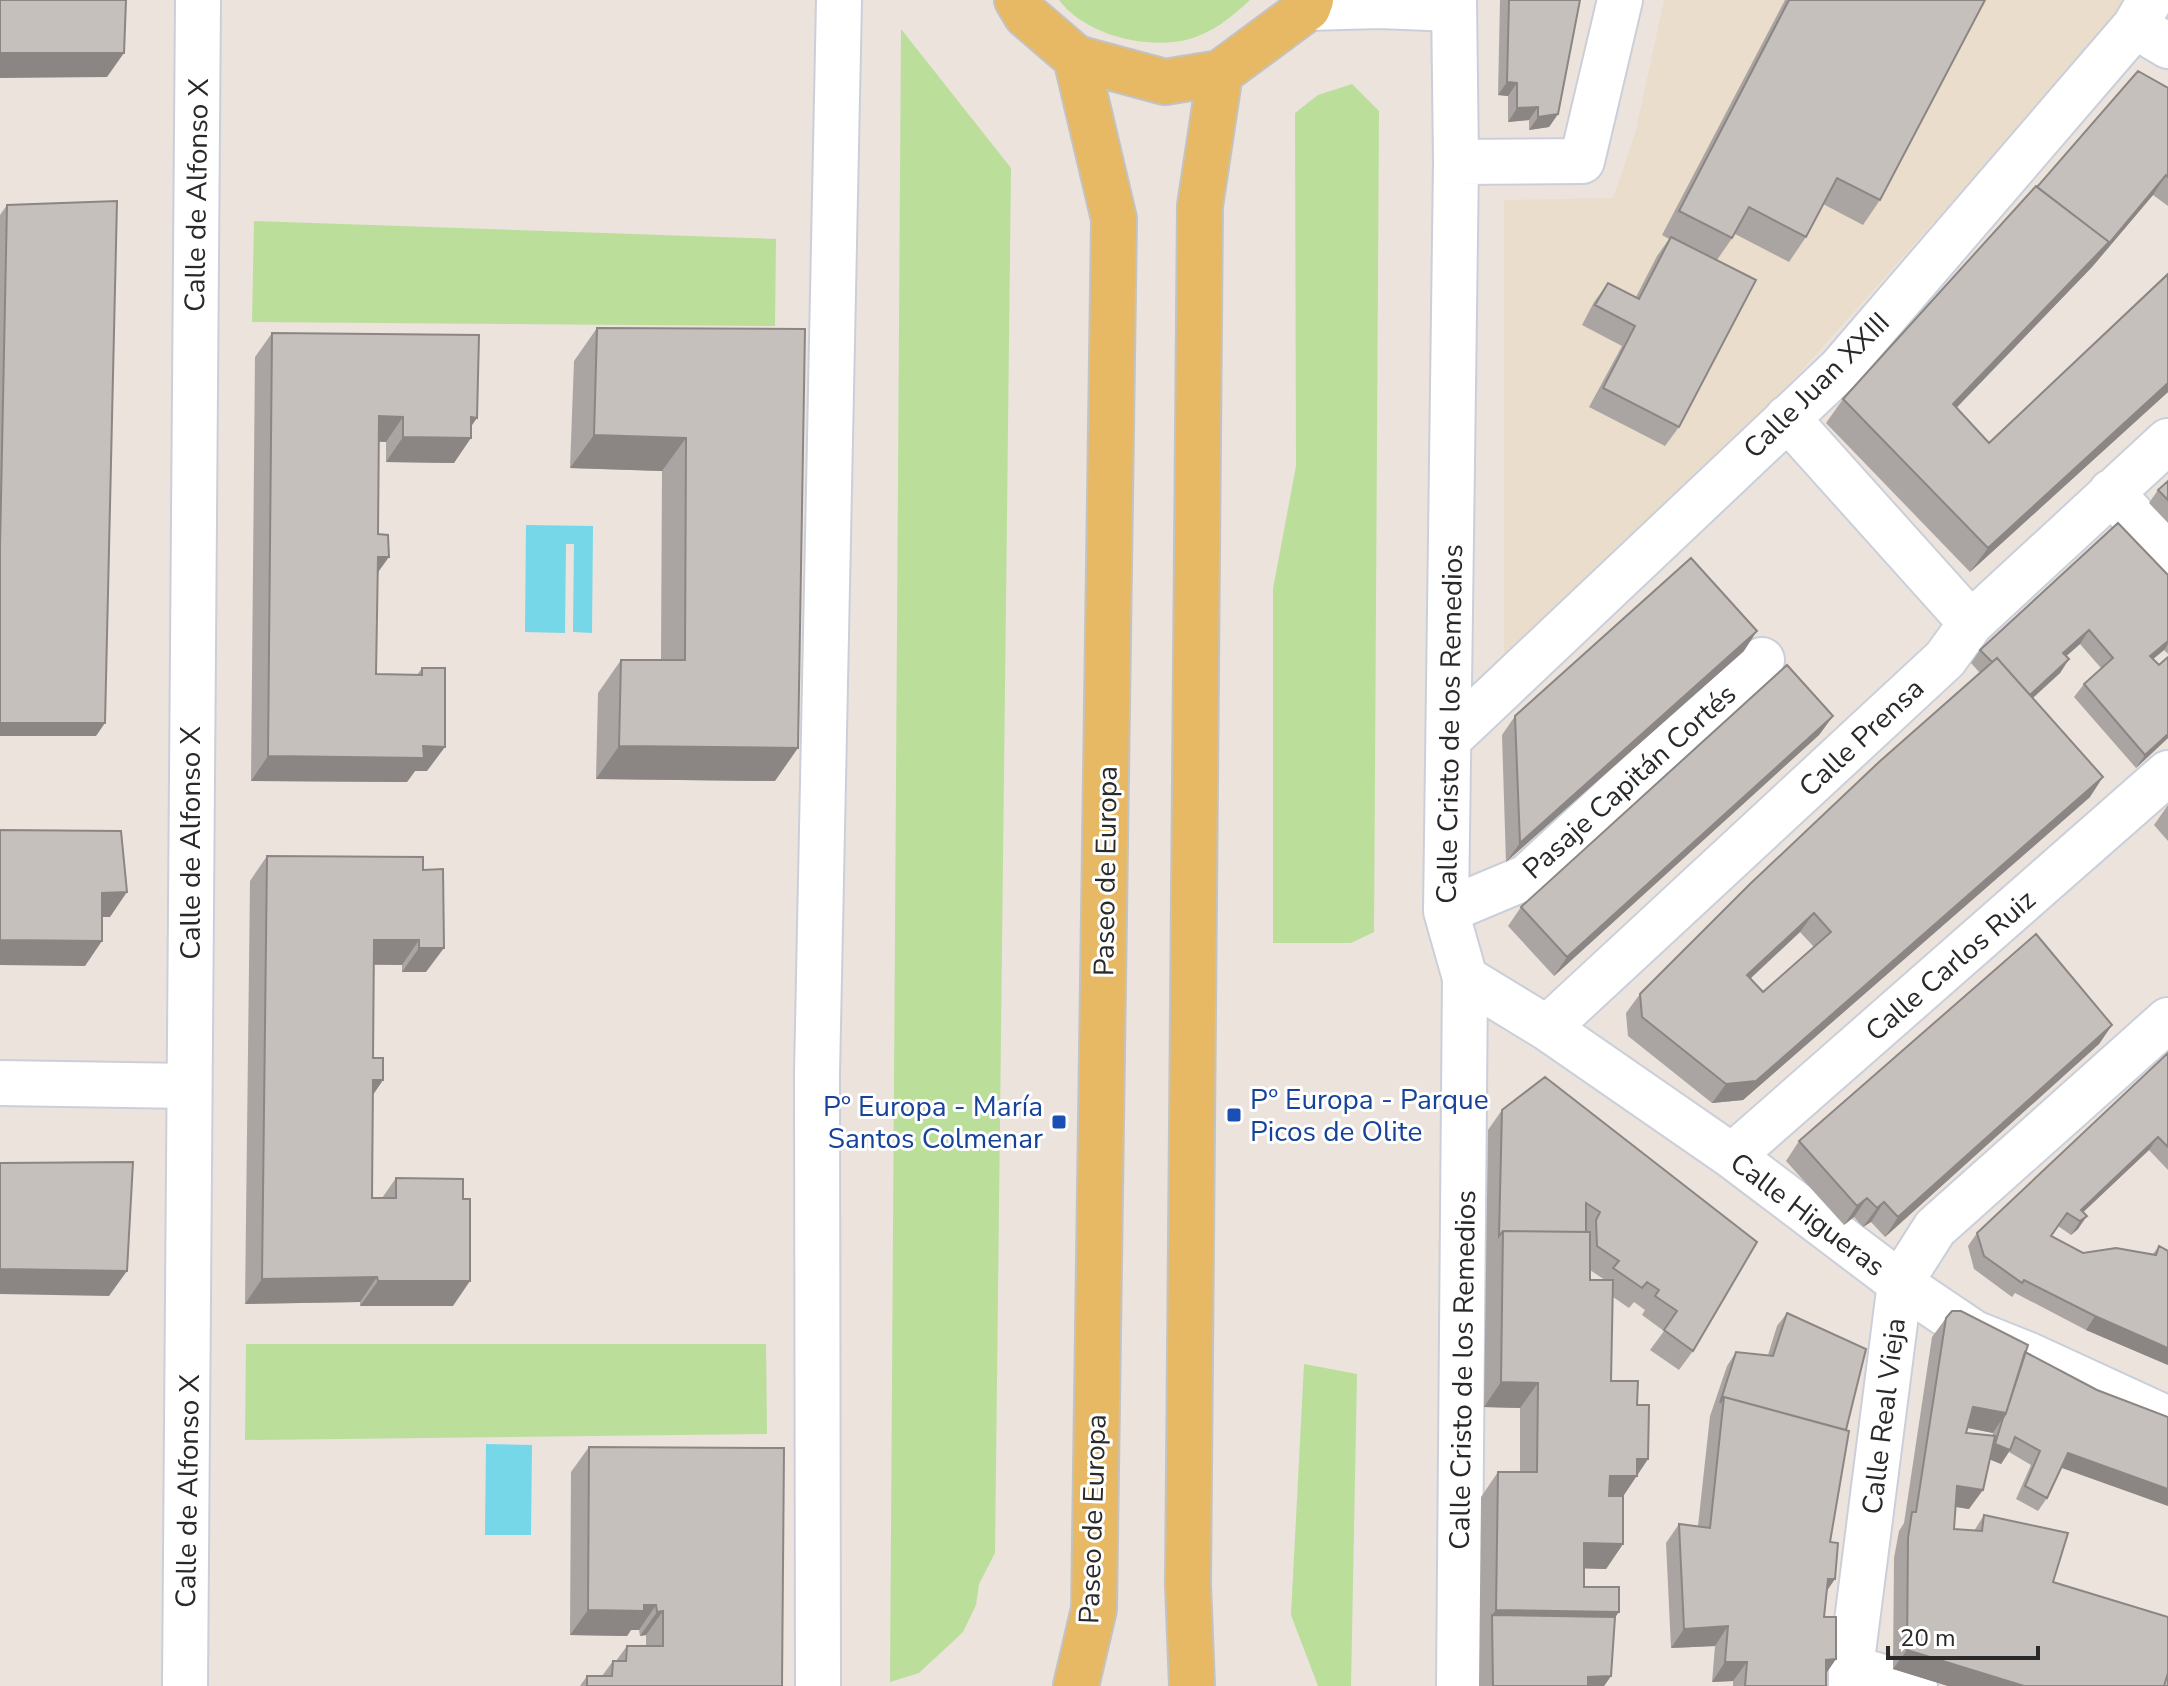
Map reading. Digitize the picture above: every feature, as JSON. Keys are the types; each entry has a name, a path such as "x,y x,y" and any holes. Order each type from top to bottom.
{"main road":[{"path":"1017,0 1026,15 1076,58 1165,82 1220,73 1310,4"},
{"name":"Paseo de Europa","path":"1076,58 1114,219 1094,1609 1076,1686"},
{"path":"1192,1686 1188,1569 1200,206 1220,73"}],"street":[{"name":"Calle de Alfonso X","path":"185,1686 198,0"},
{"path":"818,1686 817,1059 839,0"},
{"path":"1456,162 1582,161 1620,0"},
{"path":"1310,4 1454,4"},
{"name":"Calle Cristo de los Remedios","path":"1454,4 1456,162 1446,911 1465,978 1459,1686"},
{"name":"Calle Juan XXIII","path":"1449,739 1840,369 2151,24"},
{"path":"1787,418 1971,623"},
{"name":"Calle Prensa","path":"1547,1028 1945,659 1971,623 2168,441"},
{"path":"2111,492 2168,554"},
{"name":"Pasaje Capitán Cortés","path":"1446,911 1527,877 1762,660"},
{"name":"Calle Carlos Ruiz","path":"1732,1156 2168,773"},
{"name":"Calle Higueras","path":"1465,978 1547,1028 1732,1156 1900,1283 1974,1333 2168,1419"},
{"name":"Calle Real Vieja","path":"1851,1677 1900,1283 1935,1228 2168,1020"},
{"path":"0,1083 189,1086"},
{"path":"1851,1677 1915,1686"}],"shaded area":[{"path":"1664,0 2125,0 2114,20 1779,396 1504,654 1504,200 1613,198 1635,134"}],"green space":[{"path":"1059,0 1250,0 1204,34 1186,40 1153,42 1135,41 1100,30 1070,12"},
{"path":"901,29 1011,168 995,1553 979,1584 976,1605 963,1632 919,1673 890,1682"},
{"path":"1352,84 1379,111 1374,932 1351,943 1273,943 1273,589 1296,466 1295,113 1318,95"},
{"path":"254,221 776,239 775,326 252,322"},
{"path":"246,1344 766,1344 767,1434 245,1440"},
{"path":"1304,1364 1357,1374 1351,1686 1318,1686 1291,1615"}],"water":[{"path":"526,525 593,526 592,633 573,632 574,544 566,544 565,633 525,632"},
{"path":"486,1444 532,1445 531,1535 485,1535"}],"building":[{"path":"0,0 126,0 124,53 0,53"},
{"path":"1509,0 1580,0 1558,114 1538,117 1538,107 1517,108 1517,83 1507,82"},
{"path":"1789,0 1985,0 1880,200 1837,178 1806,237 1749,207 1732,238 1679,211"},
{"path":"2138,71 2168,88 2168,177 2166,175 2106,247 2109,242 2037,187"},
{"path":"2036,186 2109,242 1953,404 1989,443 2168,274 2168,383 1988,548 1843,399"},
{"path":"117,201 105,723 0,723 7,205"},
{"path":"1671,237 1756,280 1679,427 1603,388 1635,326 1595,305 1608,283 1639,299"},
{"path":"597,328 805,329 798,748 619,746 621,660 685,660 686,438 594,435"},
{"path":"272,333 479,335 477,418 471,417 471,438 403,437 403,417 379,416 378,534 388,535 389,557 378,557 376,674 422,675 422,668 445,668 445,747 423,746 424,758 268,756"},
{"path":"2168,481 2168,500 2158,490"},
{"path":"2118,523 2168,575 2168,641 2150,656 2159,665 2168,657 2168,734 2145,755 2084,684 2113,658 2089,630 2063,653 2069,659 2030,695 1997,658 1992,662 1980,650"},
{"path":"1691,558 1757,631 1520,843 1515,716"},
{"path":"1997,658 2103,777 1756,1081 1726,1084 1642,1017 1640,994 1879,762","holes":["1814,913 1831,932 1763,992 1747,975"]},
{"path":"1787,665 1833,716 1567,957 1521,907"},
{"path":"0,830 121,831 127,892 102,893 102,941 0,940"},
{"path":"267,856 423,857 423,870 443,869 444,948 419,948 419,940 374,940 373,1058 383,1058 383,1080 373,1080 372,1198 396,1198 396,1178 463,1179 463,1199 470,1199 470,1281 378,1281 377,1277 262,1279"},
{"path":"2036,934 2112,1025 1898,1217 1884,1202 1877,1208 1867,1198 1857,1206 1799,1141"},
{"path":"2168,1053 2168,1147 2158,1137 2081,1210 2087,1216 2080,1221 2067,1213 2051,1236 2083,1253 2116,1248 2156,1255 2159,1246 2168,1251 2168,1348 2024,1280 2022,1283 1984,1256 1977,1233"},
{"path":"1545,1077 1757,1242 1693,1351 1664,1330 1677,1311 1655,1296 1659,1290 1647,1282 1642,1288 1613,1268 1619,1261 1597,1246 1596,1220 1600,1212 1586,1203 1586,1232 1503,1231 1499,1236 1502,1110"},
{"path":"133,1162 127,1271 0,1269 0,1163"},
{"path":"1503,1231 1590,1232 1590,1280 1613,1280 1611,1381 1638,1381 1637,1405 1649,1405 1648,1459 1637,1459 1637,1476 1610,1476 1609,1496 1623,1496 1623,1544 1584,1543 1584,1587 1619,1587 1619,1612 1496,1610 1498,1472 1537,1472 1538,1383 1501,1382"},
{"path":"1952,1311 1961,1311 2028,1345 2006,1413 1973,1407 1966,1433 1995,1436 1983,1490 1957,1486 1954,1529 1982,1531 1984,1515 2068,1533 2053,1582 2168,1617 2168,1673 2164,1686 2024,1686 1907,1650 1908,1538 1912,1512 1916,1512 1946,1318"},
{"path":"1787,1313 1866,1349 1846,1430 1724,1397 1720,1403 1736,1352 1773,1356"},
{"path":"2025,1352 2097,1390 2168,1417 2168,1489 2068,1453 2047,1498 2025,1486 2040,1451 2015,1437 2010,1450 1995,1444"},
{"path":"1724,1397 1849,1431 1830,1542 1838,1543 1835,1579 1828,1579 1824,1617 1836,1617 1836,1659 1826,1660 1826,1686 1745,1686 1747,1662 1725,1662 1728,1626 1684,1629 1679,1524 1710,1528"},
{"path":"589,1447 784,1448 782,1686 587,1686 587,1676 612,1676 613,1661 626,1661 627,1646 663,1646 663,1611 657,1612 656,1605 644,1605 644,1611 588,1610"},
{"path":"1492,1615 1615,1617 1611,1676 1588,1677 1588,1686 1493,1686"}],"place":[{"name":"Pº Europa - Parque Picos de Olite","path":"1234,1115"},
{"name":"Pº Europa - María Santos Colmenar","path":"1059,1122"}]}
